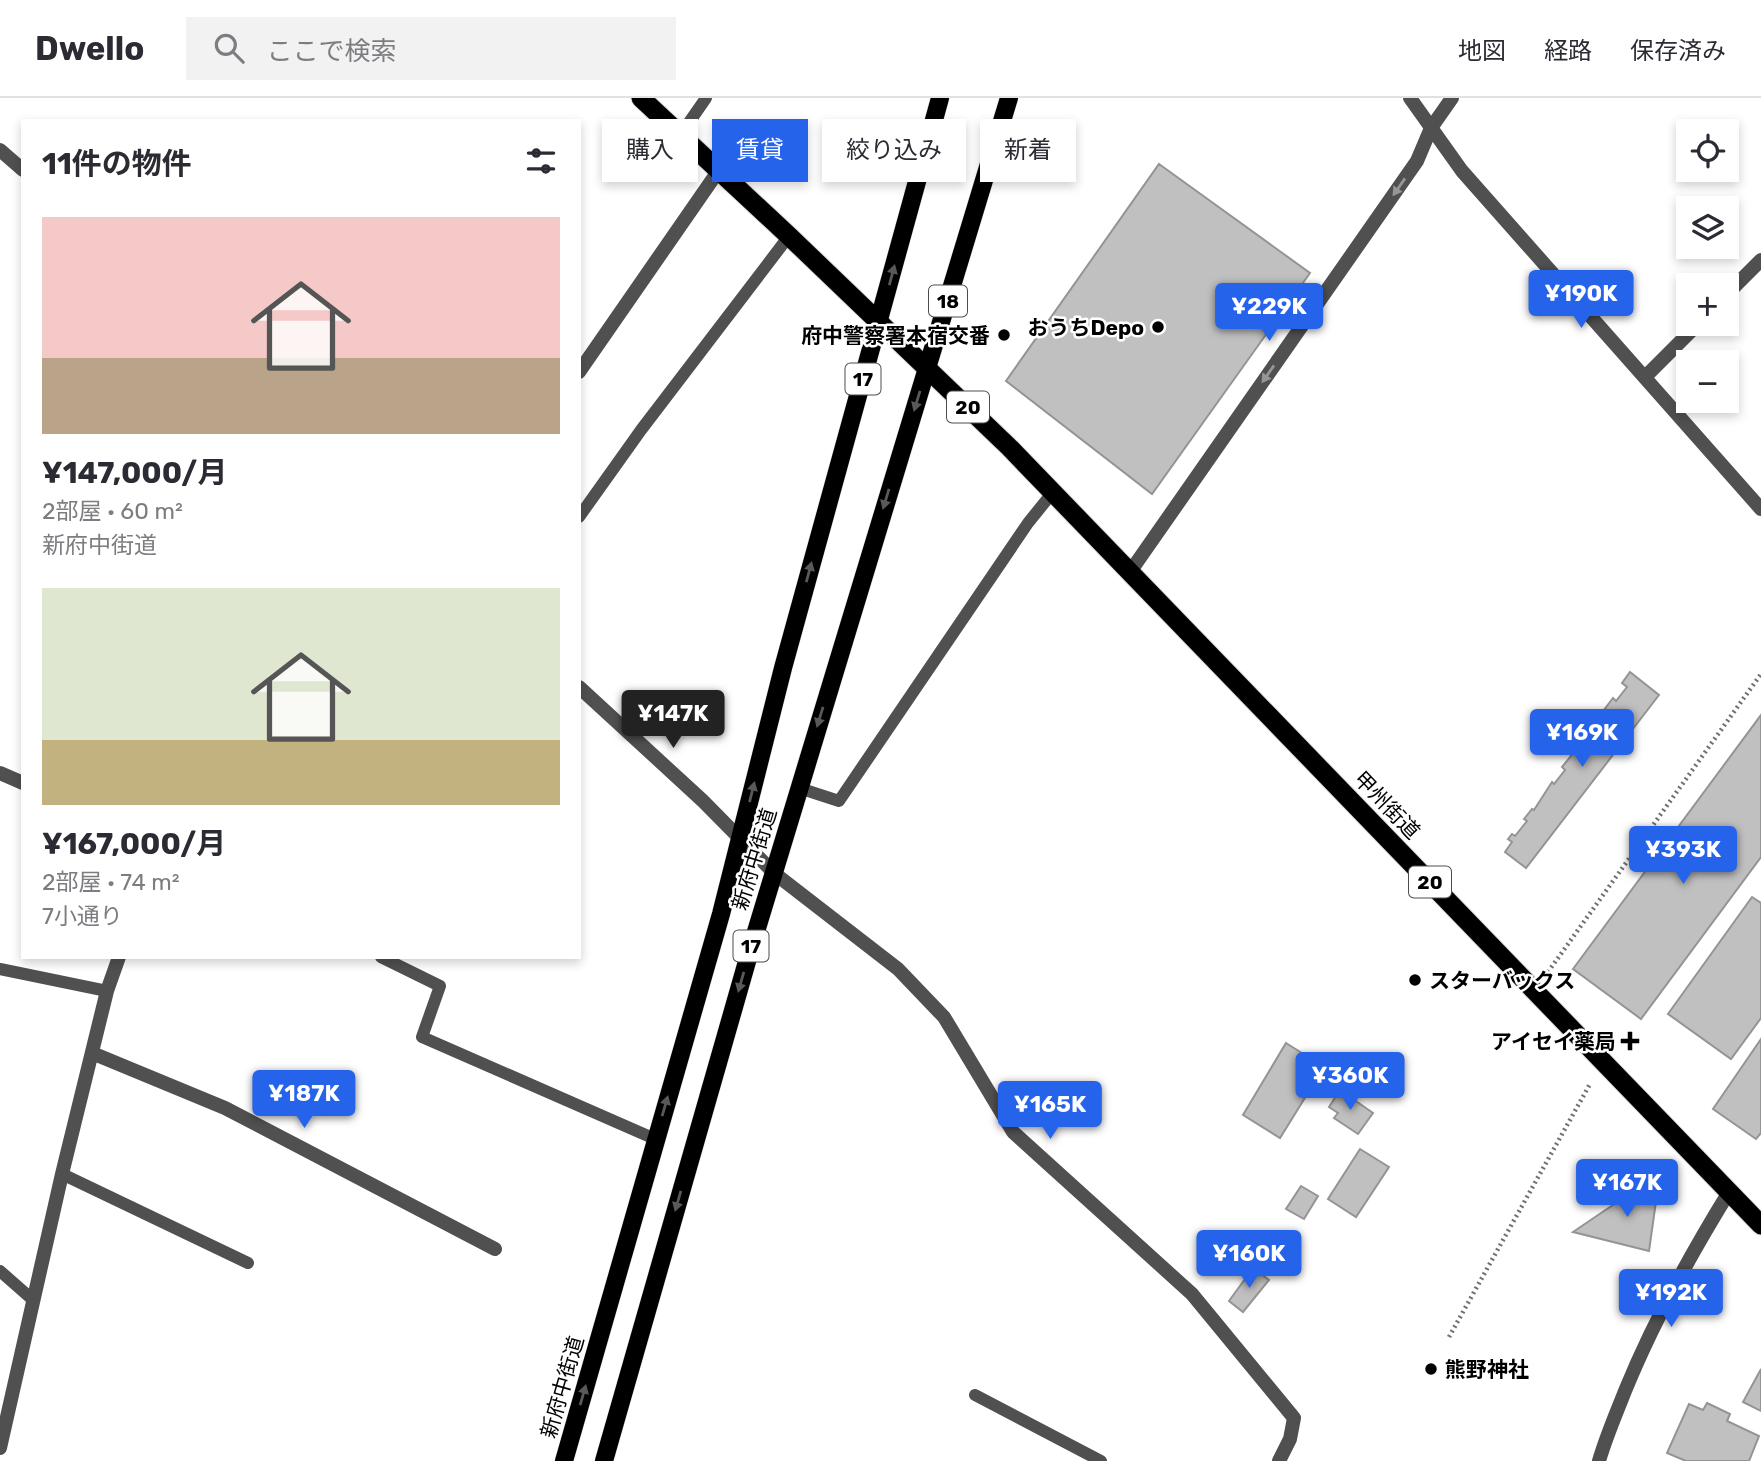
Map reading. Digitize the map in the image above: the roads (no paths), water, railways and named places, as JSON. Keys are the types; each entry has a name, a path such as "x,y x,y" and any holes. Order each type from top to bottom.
{"highway":[{"name":"20","path":"640,98 664,119"},
{"name":"20","path":"698,150 712,163"},
{"name":"20","path":"732,182 928,368"},
{"name":"甲州街道","path":"928,368 1009,446 1761,1226"}],"main road":[{"path":"880,324 940,98"},
{"name":"18","path":"928,368 1009,98"},
{"name":"新府中街道","path":"564,1461 721,914 783,668 880,324"},
{"name":"新府中街道","path":"604,1461 799,788 928,368"}],"street":[{"path":"1410,98 1430,128 1484,196 1761,509"},
{"path":"1130,572 1417,161 1430,128 1452,98"},
{"path":"0,150 21,168"},
{"path":"581,369 712,180"},
{"path":"1739,282 1761,260"},
{"path":"1646,376 1686,336"},
{"path":"581,689 703,801 774,873 898,969 944,1017 1013,1132 1192,1294 1294,1418 1290,1439 1279,1461"},
{"path":"0,773 21,782"},
{"path":"0,1448 5,1405 107,991 118,959"},
{"path":"92,1053 225,1108 495,1249"},
{"path":"1599,1461 1648,1334 1685,1263 1729,1192"}],"lane":[{"path":"691,119 706,98"},
{"path":"581,514 641,430 795,241"},
{"path":"799,788 839,801 1028,523 1053,492"},
{"path":"385,959 440,986 422,1037 655,1139"},
{"path":"0,969 107,991"},
{"path":"62,1174 247,1263"},
{"path":"0,1271 33,1300"},
{"path":"975,1395 1101,1461"}],"place":[{"name":"おうちDepo","path":"1158,327"},
{"name":"府中警察署本宿交番","path":"1004,335"},
{"name":"スターバックス","path":"1415,980"},
{"name":"アイセイ薬局","path":"1630,1041"},
{"name":"熊野神社","path":"1431,1369"}]}
